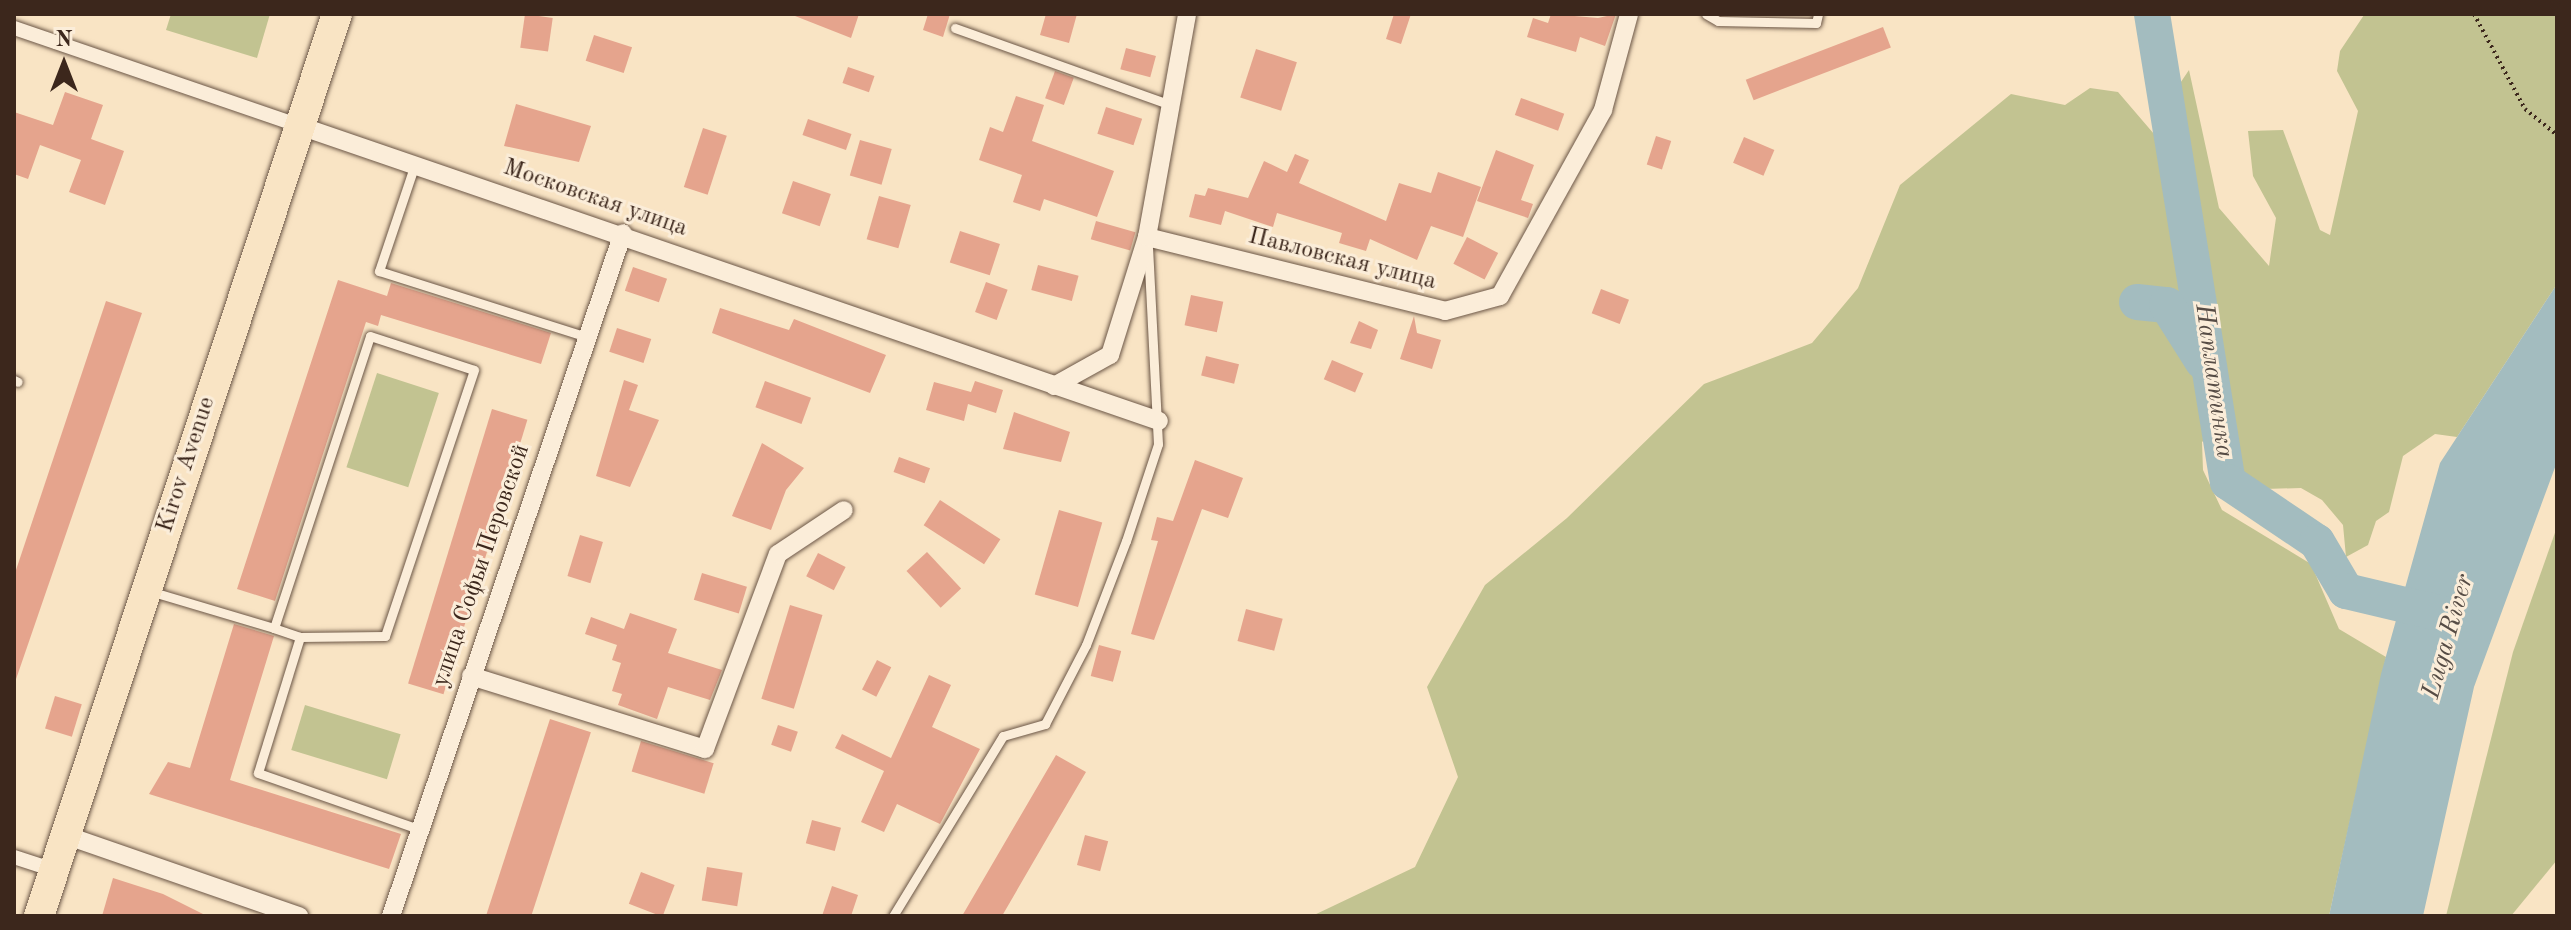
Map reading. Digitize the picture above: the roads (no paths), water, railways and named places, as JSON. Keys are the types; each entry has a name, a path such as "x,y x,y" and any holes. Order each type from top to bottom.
{"main road":[{"name":"Kirov Avenue","path":"39,916 337,14"}],"street":[{"path":"1054,386 1110,355 1147,237 1166,156 1166,103 1187,14"},
{"name":"Павловская улица","path":"1147,237 1445,311 1500,296 1603,110 1629,14"},
{"name":"Московская улица","path":"14,28 623,233 1159,421"},
{"name":"улица Софьи Перовской","path":"391,916 584,336 623,233"},
{"path":"471,676 705,749 778,554 844,510"},
{"path":"65,835 299,916"},
{"path":"14,857 54,870"}],"lane":[{"path":"1706,14 1718,21 1816,23 1818,14"},
{"path":"955,28 1166,103"},
{"path":"415,164 379,271 584,336"},
{"path":"893,916 1003,736 1045,724 1086,645 1126,541 1159,421 1147,237"},
{"path":"146,590 300,637 385,636 474,370 370,336 274,628"},
{"path":"300,637 258,773 419,829"}],"water":[{"name":"Luga River","path":"2557,284 2557,462 2474,687 2423,916 2329,916 2381,674 2440,463"}],"waterway":[{"name":"Наплатинка","path":"2152,14 2228,482 2317,542 2346,591 2447,615"},
{"path":"2137,302 2167,305 2203,362"}]}
